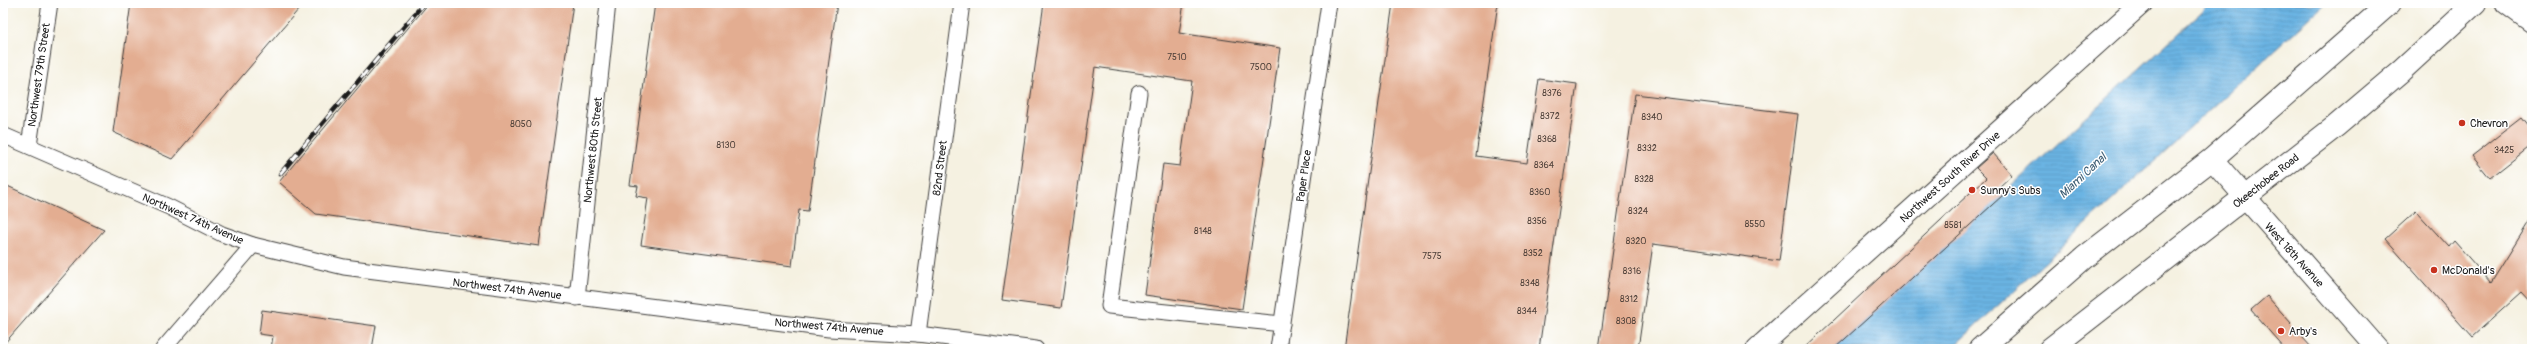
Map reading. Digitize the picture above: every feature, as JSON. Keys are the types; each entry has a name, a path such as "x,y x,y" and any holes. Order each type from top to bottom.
{"highway":[{"path":"1980,349 2086,257 2212,159 2390,3"},
{"name":"Okeechobee Road","path":"2050,349 2244,198 2389,81 2475,3"}],"street":[{"name":"Northwest 79th Street","path":"29,146 50,3"},
{"name":"Northwest 80th Street","path":"577,298 608,3"},
{"name":"82nd Street","path":"918,334 962,3"},
{"name":"Paper Place","path":"1278,349 1329,3"},
{"name":"Northwest South River Drive","path":"1757,349 2142,3"},
{"path":"2506,3 2532,22"},
{"path":"1139,93 1109,306 1282,324"},
{"name":"Northwest 74th Avenue","path":"3,135 169,207 222,234 253,245 344,267 829,330 918,334 1036,349"},
{"name":"West 18th Avenue","path":"2212,159 2244,198 2378,349"},
{"path":"163,349 253,245"}],"water":[{"name":"Miami Canal","path":"2211,3 2326,3 1951,349 1834,349"}],"building":[{"path":"131,3 304,3 172,159 113,132"},
{"path":"429,3 573,3 539,246 316,214 279,182"},
{"path":"655,3 837,3 808,211 799,210 792,266 641,245 648,198 636,196 638,186 630,185"},
{"path":"1044,3 1184,3 1179,33 1280,48 1242,309 1145,295 1163,164 1180,166 1192,81 1095,67 1061,308 1002,300"},
{"path":"1393,3 1498,3 1476,156 1527,163 1539,79 1577,84 1539,349 1344,349"},
{"path":"1635,94 1798,114 1779,261 1653,244 1638,349 1599,349"},
{"path":"2521,118 2532,132 2532,145 2490,178 2472,156"},
{"path":"1993,153 2012,175 1998,188 2003,195 1834,349 1803,349 1986,178 1976,168"},
{"path":"3,184 104,230 3,345"},
{"path":"2416,211 2449,247 2454,241 2491,283 2532,217 2532,303 2522,292 2472,337 2385,239"},
{"path":"2267,296 2313,349 2285,349 2251,310"},
{"path":"262,310 376,326 372,349 271,349 273,336 259,334"}],"railway":[{"path":"280,174 424,3"}],"place":[{"name":"Chevron","path":"2462,123"},
{"name":"Sunny's Subs","path":"1972,190"},
{"name":"McDonald's","path":"2434,270"},
{"name":"Arby's","path":"2281,331"}]}
